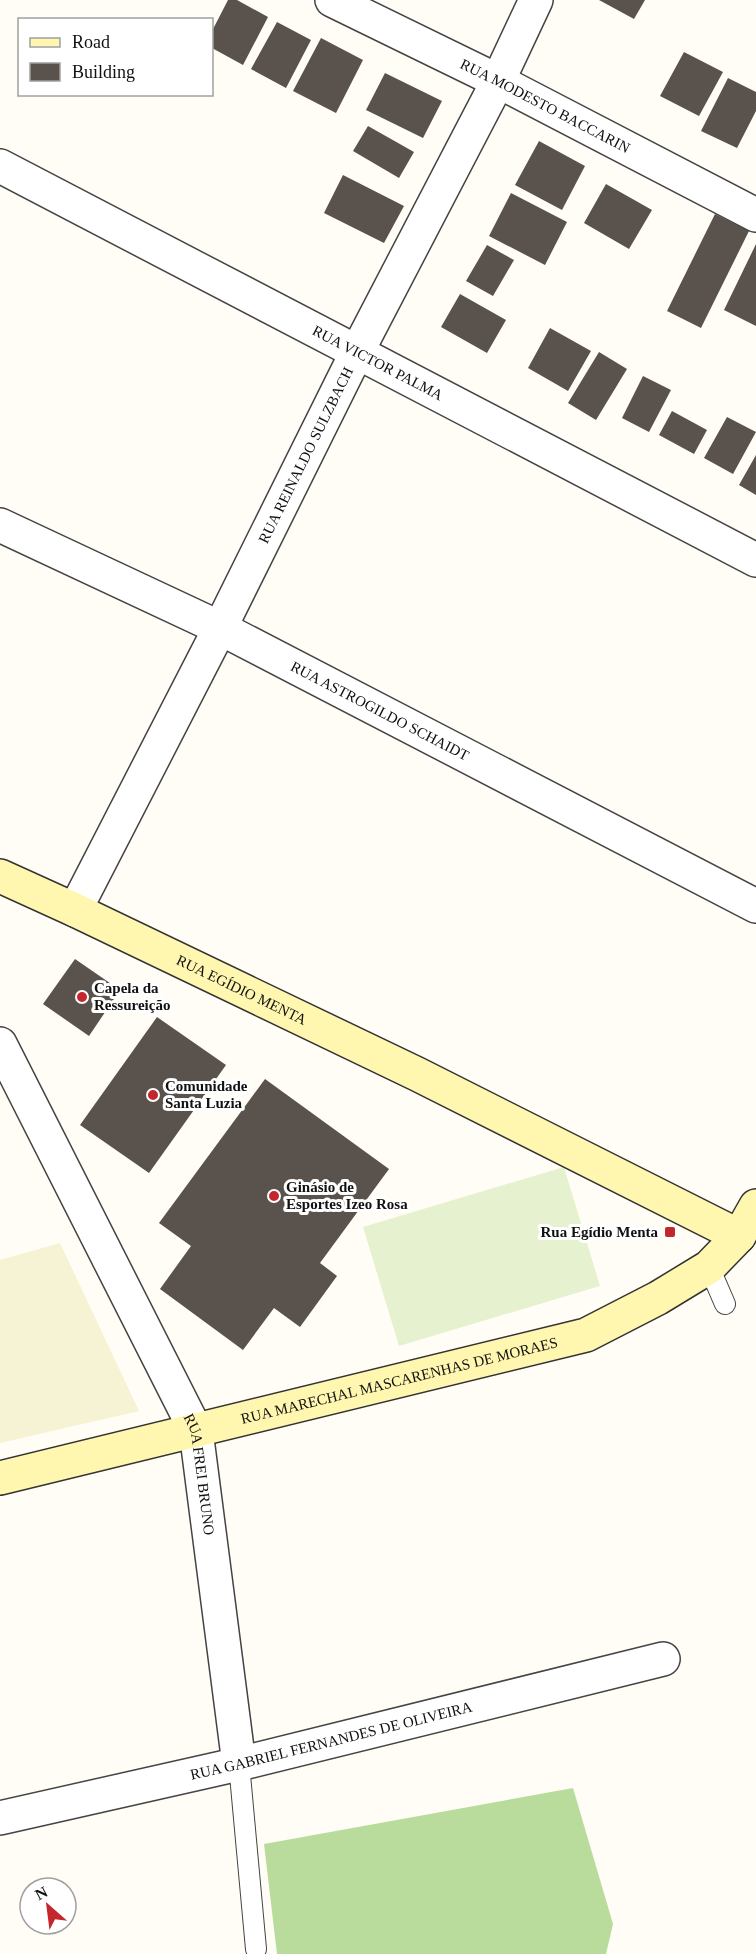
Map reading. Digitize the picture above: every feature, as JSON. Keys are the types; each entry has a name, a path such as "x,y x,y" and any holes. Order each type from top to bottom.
{"street":[{"name":"RUA MODESTO BACCARIN","path":"332,0 498,81 756,215"},
{"name":"RUA REINALDO SULZBACH","path":"75,909 220,628 357,352 498,81 536,0"},
{"name":"RUA VICTOR PALMA","path":"0,165 756,560"},
{"name":"RUA ASTROGILDO SCHAIDT","path":"0,525 220,628 756,906"},
{"name":"RUA EGÍDIO MENTA","path":"0,876 75,909 417,1074 748,1240"},
{"name":"RUA FREI BRUNO","path":"0,1044 196,1431 238,1764"},
{"name":"RUA MARECHAL MASCARENHAS DE MORAES","path":"0,1478 586,1335 658,1298 748,1240 756,1206"},
{"name":"RUA GABRIEL FERNANDES DE OLIVEIRA","path":"0,1818 238,1764 663,1659"}],"lane":[{"path":"709,1266 724,1304"},
{"name":"RUA FREI BRUNO","path":"238,1764 256,1949"}],"shaded area":[{"path":"60,1243 139,1411 0,1443 0,1260"}],"green space":[{"path":"564,1167 600,1286 399,1346 363,1227"},
{"path":"573,1788 613,1924 606,1954 277,1954 264,1844"}],"building":[{"path":"228,0 237,0 268,17 243,65 213,49 213,29"},
{"path":"599,0 645,0 634,19"},
{"path":"277,22 311,40 286,88 251,69"},
{"path":"321,38 363,60 336,113 293,91"},
{"path":"684,52 723,72 699,116 660,96"},
{"path":"385,73 442,101 423,138 366,110"},
{"path":"728,78 756,92 756,111 737,148 701,131"},
{"path":"368,126 414,152 399,178 353,151"},
{"path":"539,141 585,166 562,210 515,185"},
{"path":"343,175 404,206 384,243 324,213"},
{"path":"606,184 652,210 629,249 584,223"},
{"path":"511,193 567,222 545,265 489,236"},
{"path":"715,214 749,231 701,328 667,311"},
{"path":"756,244 756,326 724,310"},
{"path":"487,245 514,260 493,296 466,281"},
{"path":"460,294 506,320 487,353 441,327"},
{"path":"550,328 591,351 568,391 528,368"},
{"path":"599,352 627,369 596,420 568,403"},
{"path":"643,376 671,390 649,432 622,418"},
{"path":"672,411 707,430 694,454 659,435"},
{"path":"727,417 756,432 733,474 704,458"},
{"path":"756,455 756,495 739,485"},
{"name":"Capela da Ressureição","path":"75,959 120,990 89,1036 43,1004"},
{"name":"Comunidade Santa Luzia","path":"157,1017 226,1065 149,1173 80,1125"},
{"name":"Ginásio de Esportes Izeo Rosa","path":"265,1079 389,1169 320,1263 337,1276 300,1327 274,1308 243,1350 160,1289 191,1246 159,1223"}],"place":[{"name":"Capela da Ressureição","path":"82,997"},
{"name":"Comunidade Santa Luzia","path":"153,1095"},
{"name":"Ginásio de Esportes Izeo Rosa","path":"274,1196"},
{"name":"Rua Egídio Menta","path":"670,1232"}]}
